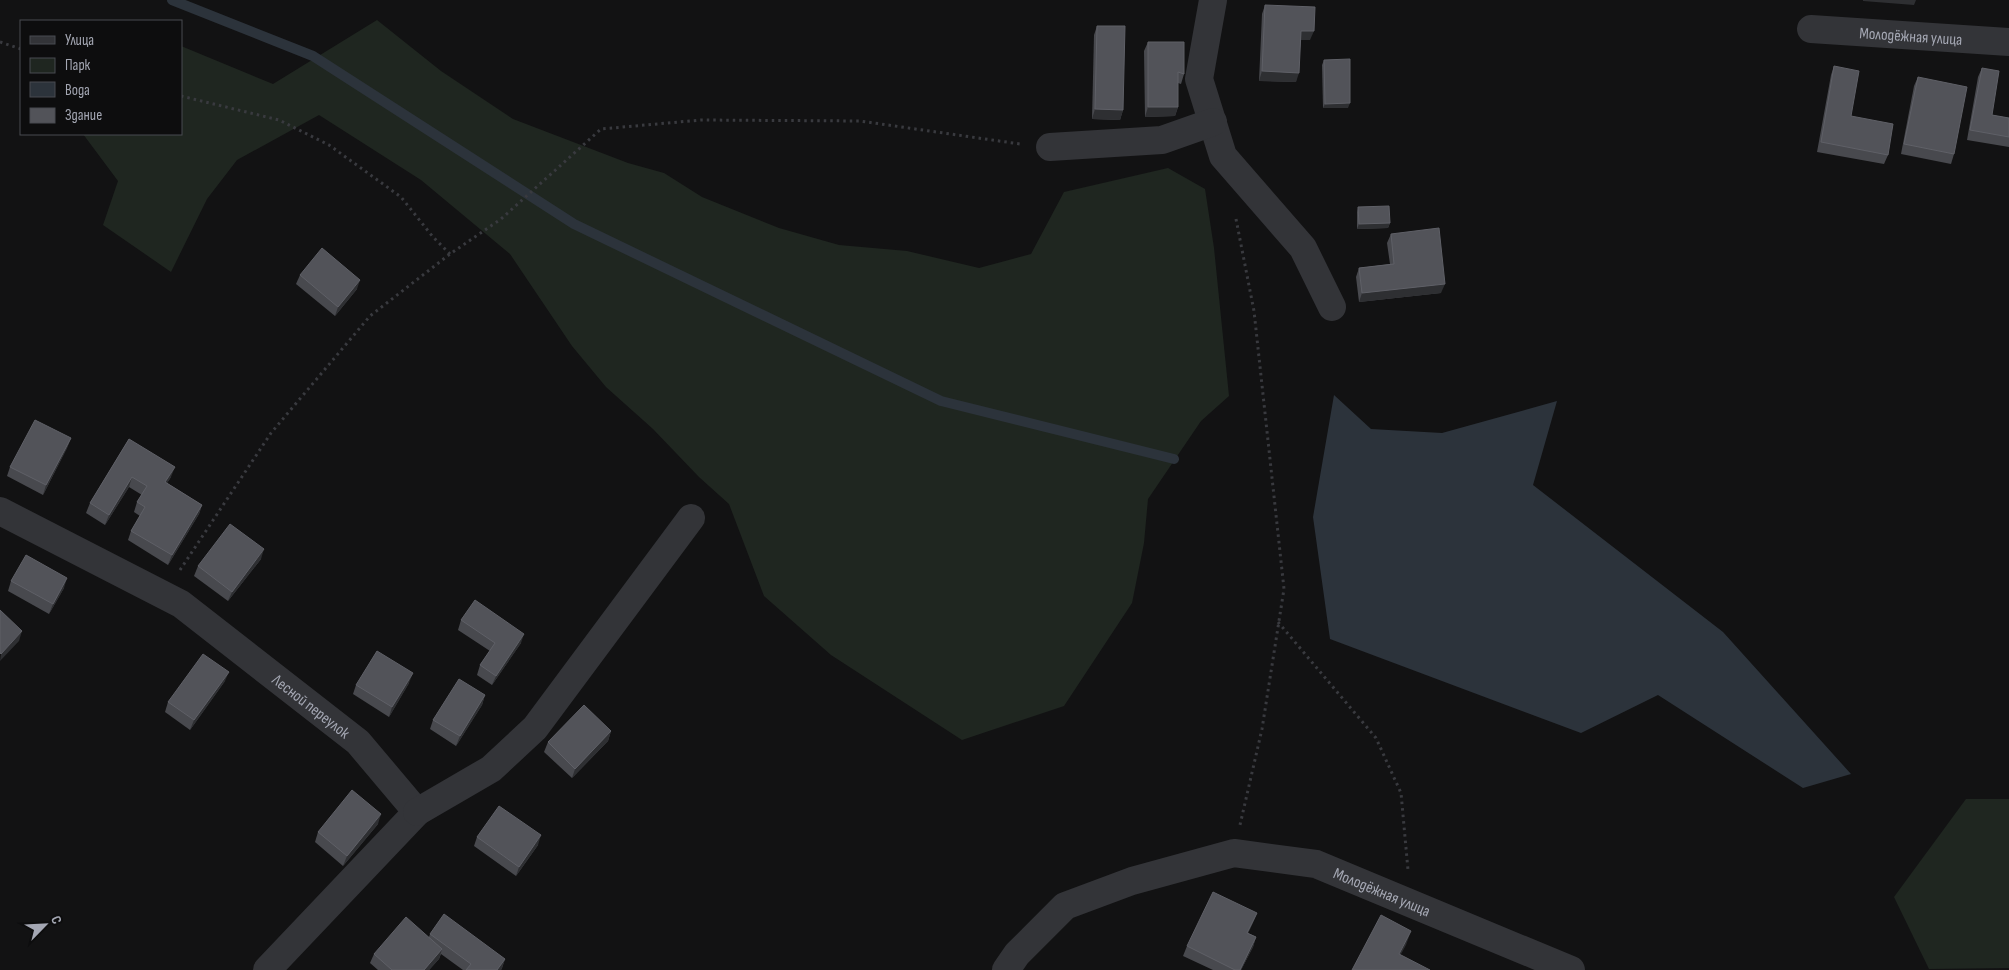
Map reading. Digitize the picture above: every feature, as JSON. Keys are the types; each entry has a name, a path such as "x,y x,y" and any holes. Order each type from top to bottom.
{"street":[{"path":"1213,0 1200,79 1223,156 1304,248 1332,307"},
{"name":"Молодёжная улица","path":"1812,29 2009,42"},
{"path":"1050,147 1162,140 1213,122"},
{"name":"Лесной переулок","path":"0,511 181,604 358,742 417,812"},
{"path":"267,970 417,812 491,769 535,728 691,518"},
{"name":"Молодёжная улица","path":"1006,970 1017,954 1065,906 1132,881 1234,853 1316,864 1571,970"}],"path":[{"path":"0,42 20,49"},
{"path":"182,96 279,120 330,145 401,197 433,237 450,254"},
{"path":"163,595 271,433 370,316 450,254 501,220 601,129 701,120 860,121 1050,147"},
{"path":"1234,853 1262,729 1284,589 1254,311 1235,214"},
{"path":"1278,622 1376,738 1400,794 1410,903"}],"green space":[{"path":"377,20 441,71 513,119 628,163 664,173 702,197 779,228 839,245 907,251 979,268 1031,254 1064,192 1168,168 1205,189 1214,248 1229,396 1201,421 1148,499 1144,543 1132,603 1064,706 962,740 831,655 764,596 729,504 699,477 653,429 606,387 572,346 510,254 421,180 319,115 237,160 207,199 171,272 103,225 118,181 84,135 182,135 182,46 273,84"},
{"path":"1966,799 2009,799 2009,968 1929,969 1894,897"}],"water":[{"path":"1334,395 1371,429 1442,433 1557,401 1533,485 1723,632 1851,774 1803,788 1658,695 1581,733 1330,639 1313,517"}],"building":[{"path":"1265,5 1315,7 1314,31 1301,31 1299,73 1262,71"},
{"path":"1097,26 1125,26 1123,110 1095,109"},
{"path":"1148,42 1184,42 1184,74 1178,72 1178,107 1148,107"},
{"path":"1350,59 1350,103 1325,104 1324,60"},
{"path":"1834,66 1859,71 1851,116 1893,124 1888,155 1821,142"},
{"path":"1982,68 1999,71 1992,115 2009,118 2009,137 1970,130"},
{"path":"1918,77 1967,87 1954,154 1904,144"},
{"path":"1389,206 1390,223 1359,224 1358,207"},
{"path":"1439,228 1445,284 1362,293 1359,268 1394,264 1391,234"},
{"path":"322,248 360,280 338,307 300,275"},
{"path":"35,420 71,438 46,485 10,467"},
{"path":"129,439 175,467 165,482 202,505 172,555 131,531 145,507 137,502 147,486 132,477 109,515 90,503"},
{"path":"230,524 264,549 232,592 198,566"},
{"path":"26,555 67,578 53,604 11,581"},
{"path":"475,600 524,634 496,676 480,665 495,643 461,620"},
{"path":"0,610 22,631 1,654 0,653"},
{"path":"377,651 413,673 392,707 356,685"},
{"path":"203,654 229,672 194,720 168,702"},
{"path":"459,679 485,695 460,736 433,720"},
{"path":"584,705 611,731 575,769 548,742"},
{"path":"352,790 381,814 347,856 318,832"},
{"path":"499,806 541,835 519,867 477,837"},
{"path":"1213,892 1257,913 1247,933 1256,937 1240,970 1235,970 1187,946"},
{"path":"444,914 505,959 497,970 466,970 471,964 430,934"},
{"path":"1381,915 1411,931 1399,954 1430,970 1352,970"},
{"path":"406,917 442,949 424,970 392,970 374,954"}],"waterway":[{"path":"172,0 313,56 574,224 941,401 1174,459"}]}
